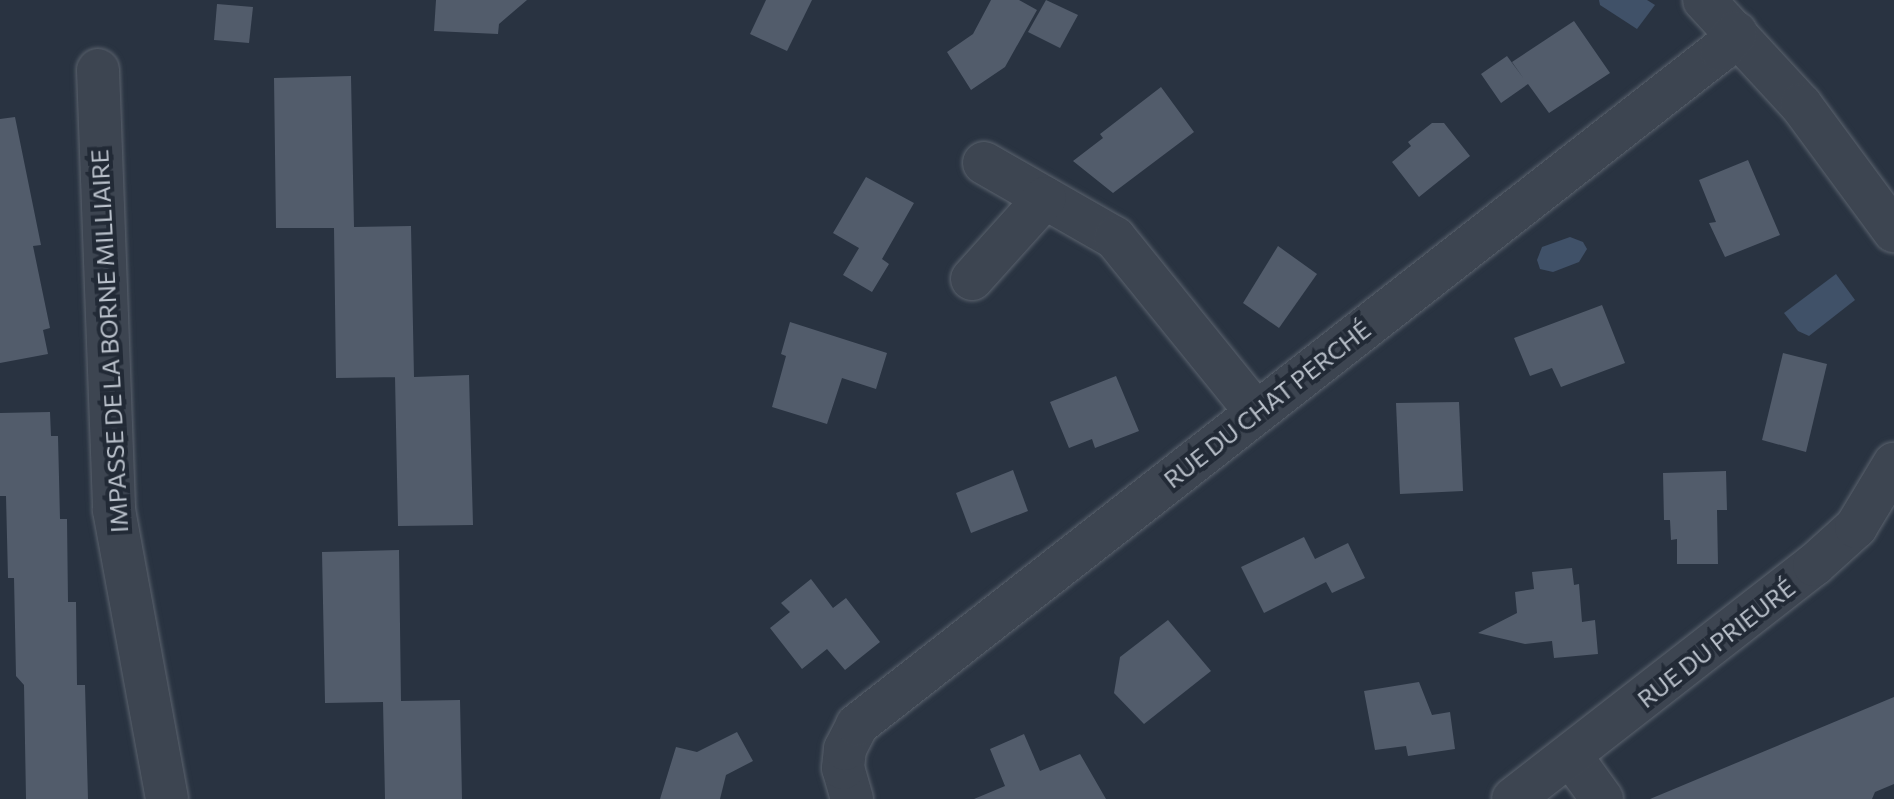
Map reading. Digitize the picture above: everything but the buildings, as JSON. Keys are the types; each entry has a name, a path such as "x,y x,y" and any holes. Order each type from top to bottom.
{"street":[{"path":"1704,0 1801,105 1894,231"},
{"name":"RUE DU CHAT PERCHÉ","path":"852,799 843,768 845,749 857,725 1721,50 1736,33"},
{"name":"IMPASSE DE LA BORNE MILLIAIRE","path":"98,70 114,510 167,799"},
{"path":"984,163 1115,238 1256,412"},
{"path":"972,279 1045,198"},
{"name":"RUE DU PRIEURÉ","path":"1513,799 1825,556 1856,527 1894,464"},
{"path":"1571,756 1602,799"}],"water":[{"path":"1599,0 1647,0 1655,5 1637,29 1600,5"},
{"path":"1570,237 1583,242 1587,249 1579,262 1553,272 1540,269 1537,260 1542,247"},
{"path":"1836,274 1855,300 1809,336 1798,331 1784,313"}]}
